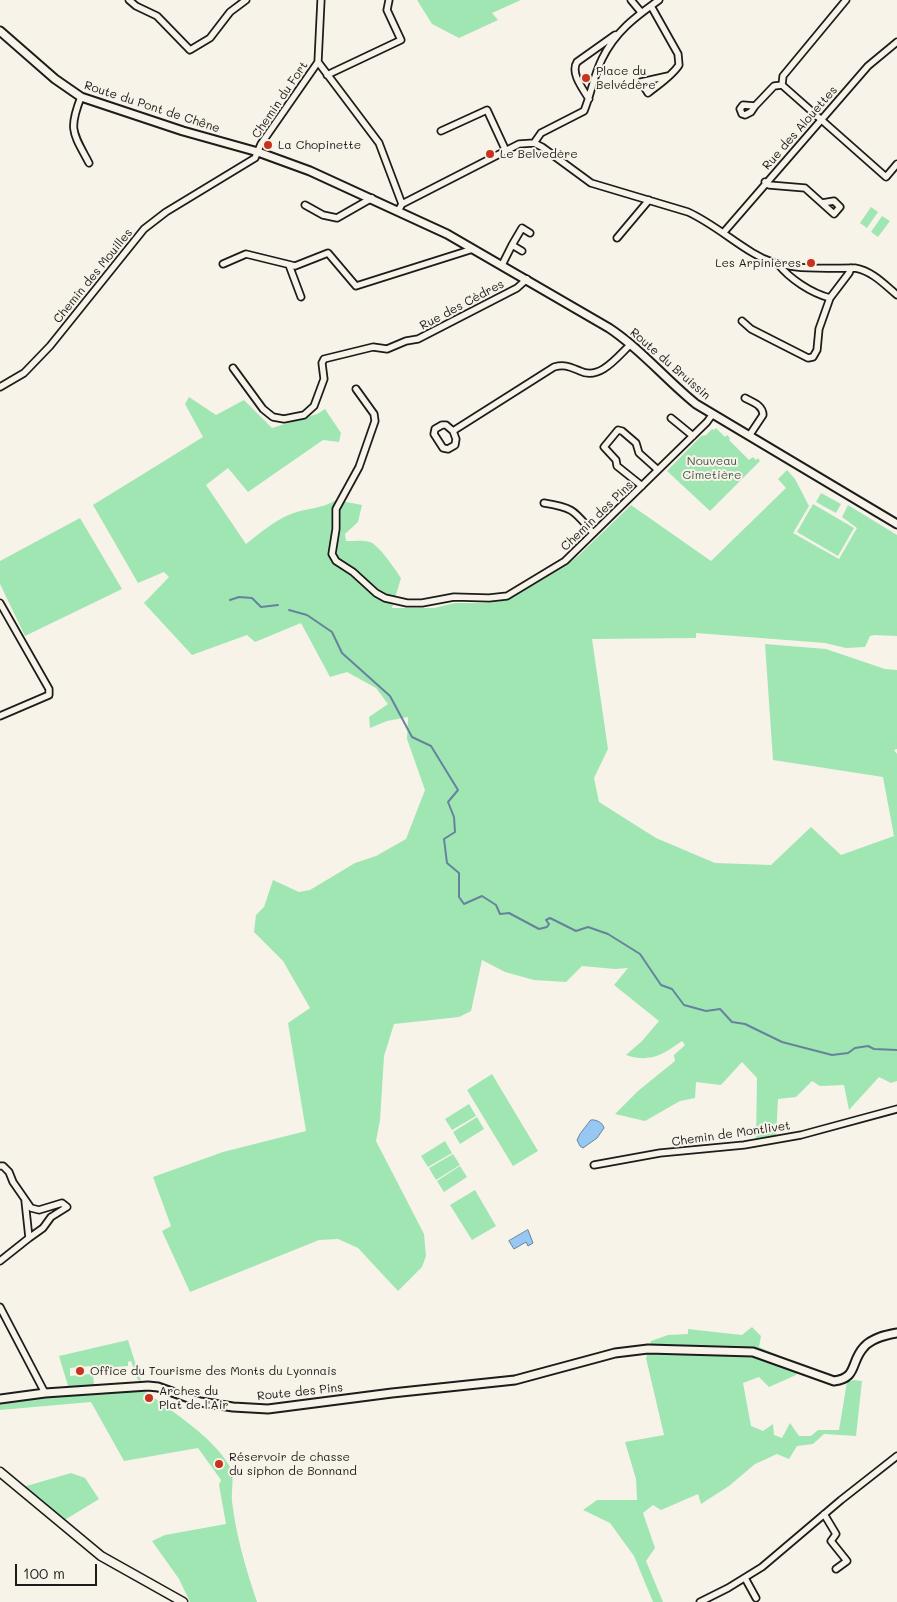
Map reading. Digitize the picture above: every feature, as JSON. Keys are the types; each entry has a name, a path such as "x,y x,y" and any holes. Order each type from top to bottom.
{"main road":[{"path":"0,1472 100,1556 183,1602"}],"street":[{"path":"129,0 157,16 190,50 210,38 230,12 246,0"},
{"name":"Chemin du Fort","path":"258,152 261,144 318,62 321,0"},
{"path":"327,76 401,40 387,10 389,0"},
{"path":"631,0 641,12"},
{"path":"589,99 574,70 577,62 617,34 641,12 659,0"},
{"path":"782,85 783,76 846,0"},
{"path":"651,6 678,54 679,65 668,76"},
{"name":"Route du Pont de Chêne","path":"0,31 55,79 81,97 183,131 258,152"},
{"path":"534,143 541,133 584,111 602,60 617,34"},
{"name":"Rue des Alouettes","path":"724,232 868,66 897,42"},
{"path":"590,52 602,60"},
{"path":"318,62 379,143 402,204"},
{"path":"755,106 774,86 782,85 886,177 897,164"},
{"path":"81,97 74,116 73,126 75,136 89,163"},
{"path":"441,132 487,110 506,151"},
{"path":"398,211 402,204 506,151 520,144 534,143 542,146 591,183 688,212 724,232 753,254 791,267 851,268 862,270 876,277 897,295"},
{"name":"Route du Bruissin","path":"258,152 310,171 372,198 447,234 527,279 609,328 631,344 681,392 712,414 897,524"},
{"name":"Chemin des Mouilles","path":"0,387 24,373 50,346 144,229 166,212 254,158 258,152"},
{"path":"766,182 768,184 805,188 822,203"},
{"path":"305,205 323,215 337,218 372,198"},
{"path":"617,238 649,200"},
{"path":"502,265 522,228 530,233"},
{"path":"512,245 522,250"},
{"path":"223,264 246,254 295,266 328,254 356,286 473,249"},
{"path":"778,264 784,272 799,282 820,295 830,298"},
{"path":"289,265 301,298"},
{"path":"742,321 751,330 808,358 813,357 817,350 819,329 830,298 851,268"},
{"name":"Rue des Cèdres","path":"234,368 263,409 274,417 284,419 304,415 314,406 324,379 322,363 324,359 373,346 387,349 406,341 418,339 517,288 527,279"},
{"path":"453,431 554,367 569,366 583,373 594,374 601,371 631,344"},
{"name":"Chemin des Pins","path":"356,389 374,414 375,421 359,467 336,509 336,529 332,554 336,561 353,572 376,593 395,602 422,603 454,597 489,598 507,596 565,561 693,436 712,414"},
{"path":"745,398 761,407 763,411 763,415 749,436"},
{"path":"671,418 693,436"},
{"path":"642,486 617,466 616,460 604,447 618,430 622,431 636,443 639,453 658,470"},
{"path":"544,503 565,506 574,511 593,534"},
{"path":"0,603 49,689 49,694 0,716"},
{"name":"Chemin de Montlivet","path":"594,1165 660,1153 744,1145 801,1135 897,1108"},
{"path":"0,1166 3,1166 9,1172 13,1182 31,1208 40,1210 62,1203 67,1208 51,1217 43,1228 0,1261"},
{"path":"25,1201 29,1238"},
{"path":"0,1307 45,1393"},
{"name":"Route des Pins","path":"0,1399 45,1393 148,1386 158,1387 200,1402 233,1407 268,1409 515,1380 615,1354 648,1349 754,1352 834,1381 844,1380 850,1376 864,1346 884,1336 897,1334"},
{"path":"700,1602 728,1588 762,1567 824,1514 897,1456"},
{"path":"824,1514 836,1534 831,1541 847,1561 836,1570"},
{"path":"745,1578 756,1598"}],"green space":[{"path":"417,0 521,0 492,13 498,20 459,38 432,24"},
{"path":"871,207 878,212 867,228 860,223"},
{"path":"882,216 890,221 878,237 871,232"},
{"path":"189,397 216,415 244,400 272,428 317,414 325,409 341,433 339,442 323,440 248,492 228,468 206,485 246,544 273,523 297,512 325,505 336,500 362,505 358,522 345,534 346,541 364,541 374,544 395,569 401,578 392,608 434,608 455,603 488,603 507,600 565,566 631,505 711,561 786,488 778,479 787,470 795,479 809,506 793,533 839,559 857,528 842,517 848,505 897,535 897,636 870,636 865,647 846,648 825,643 696,633 696,638 592,639 608,749 594,778 599,802 656,838 715,863 771,865 811,827 841,855 894,836 883,777 773,760 765,644 826,649 885,669 897,670 897,749 894,750 897,754 897,1081 891,1083 879,1077 849,1110 844,1085 820,1086 812,1081 796,1097 778,1099 776,1137 756,1139 757,1078 742,1062 721,1085 696,1082 695,1098 680,1101 645,1121 615,1114 638,1091 675,1061 674,1055 685,1045 682,1041 662,1054 649,1058 626,1055 642,1041 659,1021 614,985 628,968 615,969 582,966 566,982 534,980 505,972 482,960 471,1011 459,1017 394,1024 384,1056 380,1120 376,1141 424,1234 426,1256 422,1267 398,1291 358,1248 338,1239 319,1240 190,1292 162,1231 171,1226 153,1177 223,1152 306,1131 288,1023 310,1008 283,961 254,932 256,915 264,907 273,880 299,892 310,890 355,863 376,856 406,839 425,790 407,739 408,717 387,721 370,728 369,717 388,704 376,688 347,672 330,677 301,623 255,642 247,635 192,655 144,603 169,577 164,572 138,583 93,505 203,437 185,404"},
{"name":"Nouveau Cimetière","path":"716,428 725,437 727,435 730,438 729,440 749,460 753,457 756,460 758,458 760,461 710,511 667,471 701,436"},
{"path":"821,493 841,504 836,513 816,502"},
{"path":"813,504 854,528 838,556 797,532"},
{"path":"80,518 122,589 25,636 0,584 0,561"},
{"path":"492,1074 538,1151 513,1166 467,1090"},
{"path":"469,1104 476,1116 452,1130 445,1119"},
{"path":"477,1117 484,1129 460,1144 453,1132"},
{"path":"445,1141 452,1153 428,1167 421,1156"},
{"path":"453,1154 460,1165 436,1180 429,1168"},
{"path":"460,1166 467,1177 444,1192 437,1181"},
{"path":"475,1190 496,1226 472,1240 450,1205"},
{"path":"752,1327 761,1336 759,1347 799,1364 796,1375 769,1387 759,1377 743,1383 751,1426 763,1431 773,1424 774,1435 782,1438 790,1423 799,1436 811,1436 818,1430 839,1430 847,1382 854,1380 862,1381 856,1436 824,1434 813,1444 797,1446 789,1459 777,1454 755,1464 729,1486 701,1504 698,1494 661,1510 653,1505 643,1513 655,1548 646,1561 663,1602 653,1602 634,1556 610,1523 583,1510 597,1500 637,1500 636,1479 625,1442 664,1435 646,1358 651,1341 668,1335 688,1334 688,1329 742,1335"},
{"path":"128,1340 141,1381 138,1380 131,1361 128,1362 128,1366 90,1369 90,1366 70,1368 70,1376 93,1373 94,1387 72,1389 68,1386 59,1356"},
{"path":"141,1388 202,1434 230,1467 236,1527 245,1565 257,1602 190,1602 179,1579 152,1541 165,1535 226,1524 219,1485 221,1480 198,1448 124,1461 91,1402 0,1410 0,1402 16,1399"},
{"path":"71,1473 85,1478 99,1499 63,1521 23,1487"}],"water":[{"path":"591,1120 599,1122 604,1128 597,1138 583,1148 577,1140"},
{"path":"528,1230 533,1243 528,1246 526,1242 514,1249 509,1241"}],"waterway":[{"path":"230,600 239,597 252,598 261,607 278,605"},
{"path":"289,610 307,615 332,632 342,653 390,696 412,737 431,746 458,790 448,802 454,817 455,832 444,839 447,863 459,873 459,897 464,904 482,896 496,905 500,914 509,913 539,929 547,927 549,924 546,920 550,918 576,931 588,927 608,934 640,954 661,985 672,989 684,1005 706,1011 720,1009 732,1022 745,1024 782,1042 832,1055 848,1053 855,1048 868,1046 874,1049 897,1050"}],"place":[{"name":"Place du Belvédère","path":"586,78"},
{"name":"La Chopinette","path":"268,145"},
{"name":"Le Belvedère","path":"490,154"},
{"name":"Les Arpinières","path":"811,263"},
{"name":"Office du Tourisme des Monts du Lyonnais","path":"80,1371"},
{"name":"Arches du Plat de l'Air","path":"149,1398"},
{"name":"Réservoir de chasse du siphon de Bonnand","path":"219,1464"}]}
